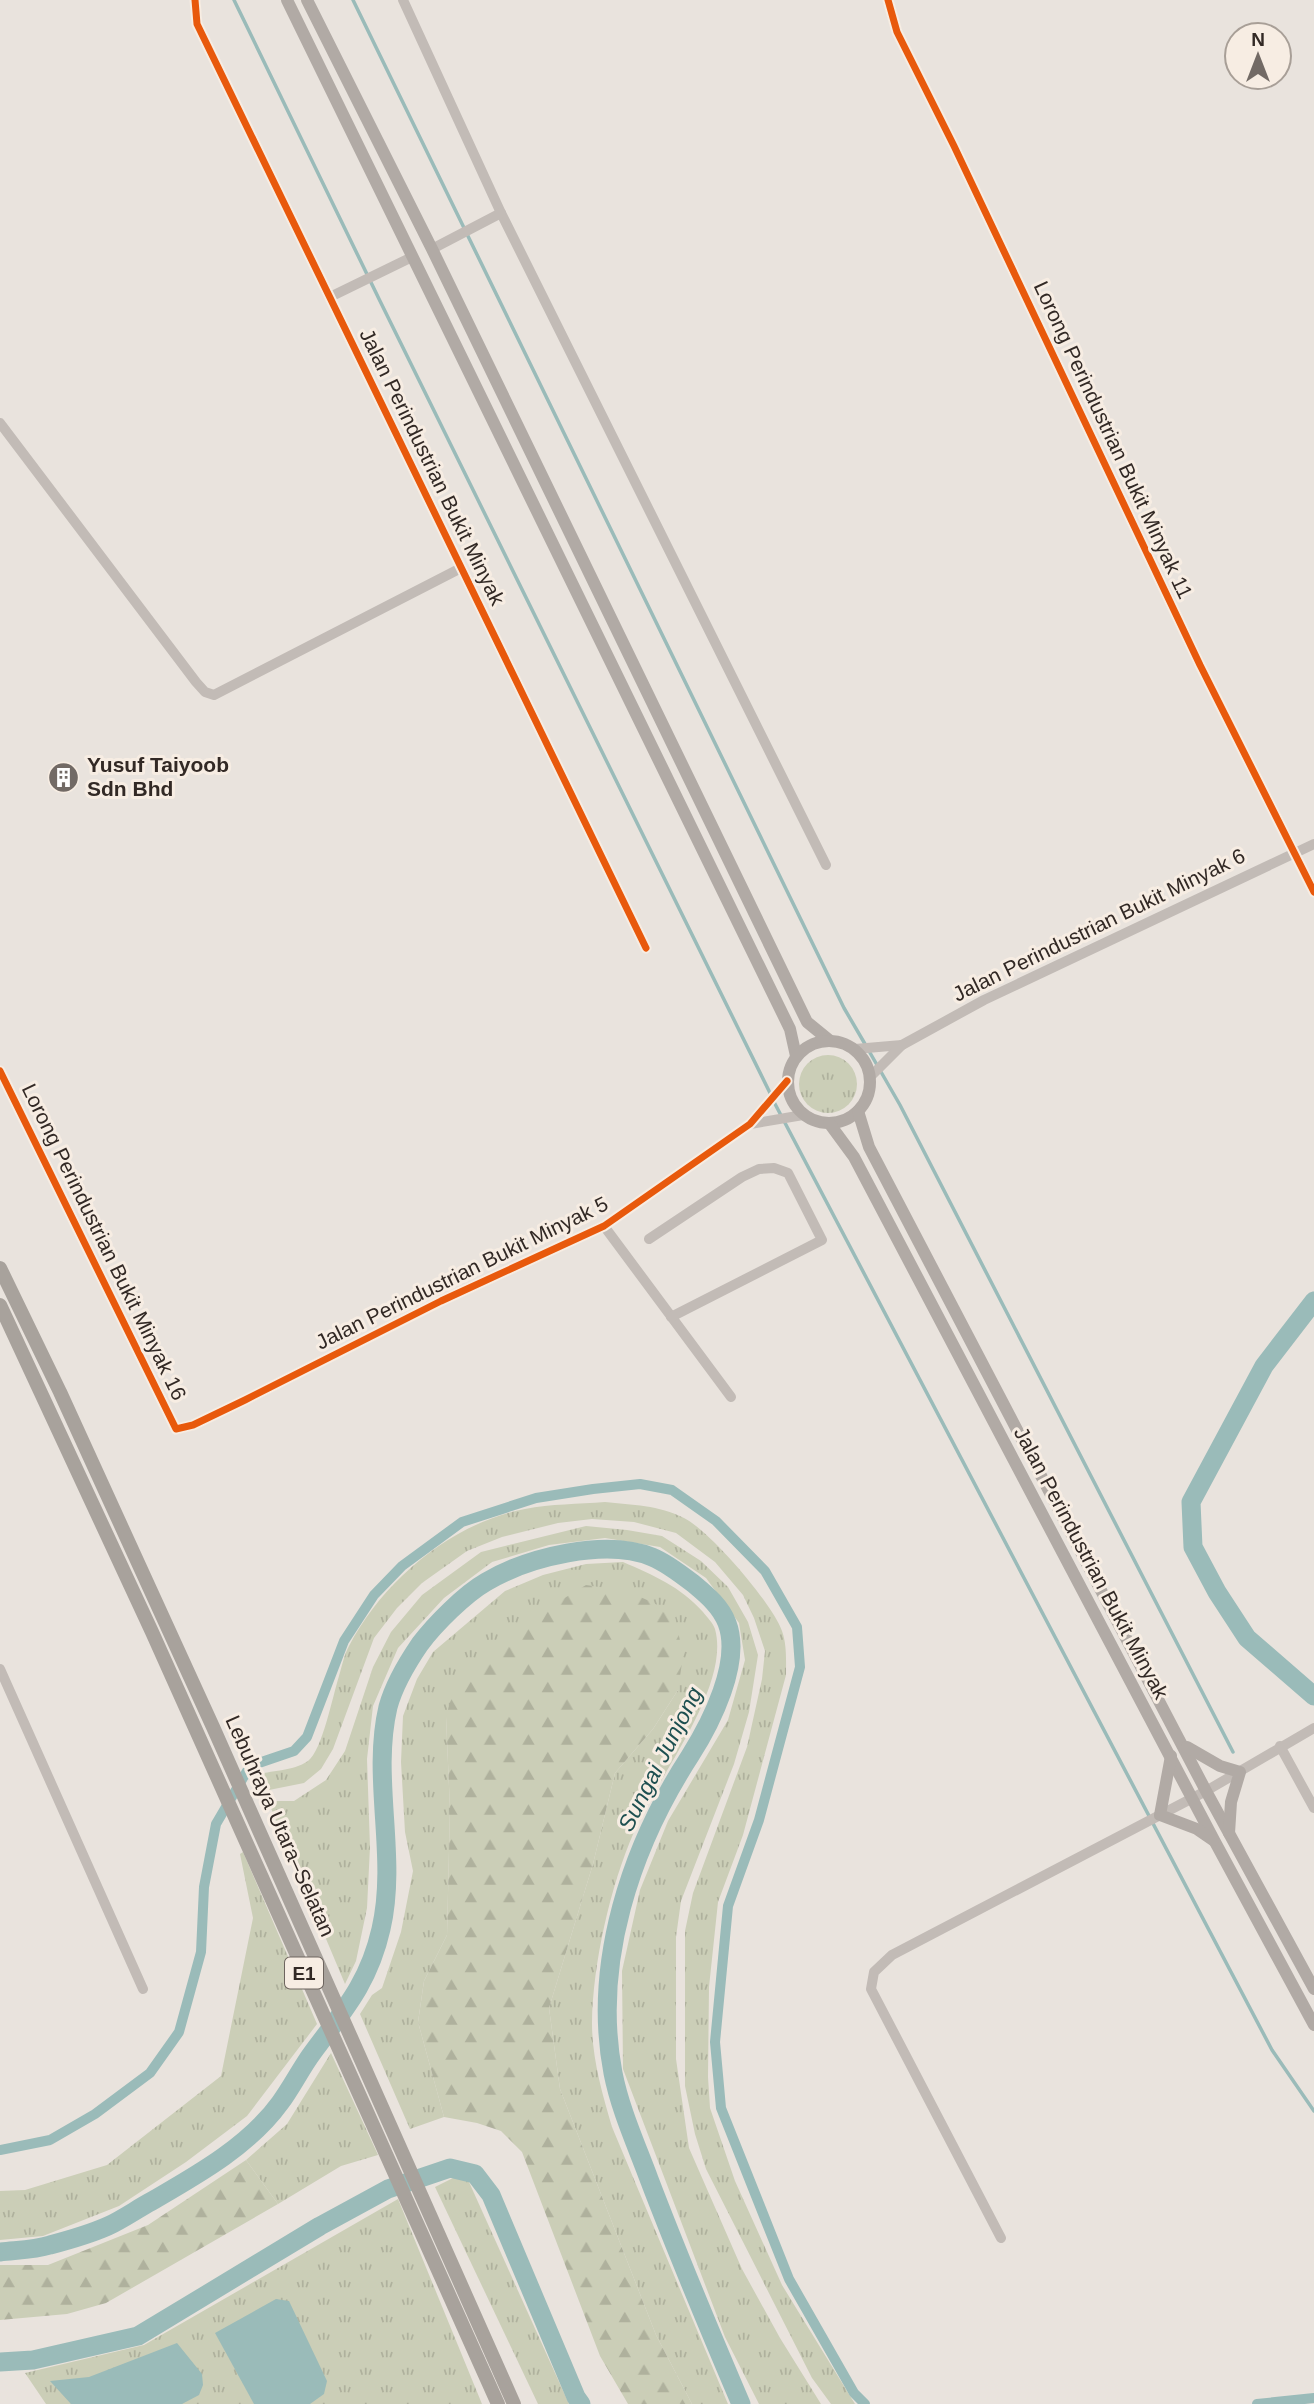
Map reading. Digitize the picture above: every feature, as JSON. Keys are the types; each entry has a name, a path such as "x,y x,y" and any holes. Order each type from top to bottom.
{"highway":[{"name":"Lebuhraya Utara–Selatan","path":"0,1268 213,1727 514,2404"},
{"name":"Lebuhraya Utara–Selatan","path":"0,1306 197,1733 498,2404"}],"main road":[{"path":"288,0 407,260 790,1029 796,1056"},
{"path":"307,0 437,246 807,1023 829,1040"},
{"path":"829,1040 859,1049 867,1067 874,1074 870,1090 858,1111 850,1118 829,1123 796,1116 794,1105 783,1085 789,1068 805,1047 829,1040"},
{"name":"Jalan Perindustrian Bukit Minyak","path":"858,1111 869,1147 1206,1791 1314,1989"},
{"name":"Jalan Perindustrian Bukit Minyak","path":"829,1123 854,1157 1314,2025"},
{"path":"1184,1745 1201,1757 1240,1772 1231,1802 1229,1833"},
{"path":"1171,1756 1154,1818 1197,1829 1214,1840"}],"street":[{"name":"Jalan Perindustrian Bukit Minyak","path":"195,0 197,24 335,295 461,568 646,948"},
{"path":"403,0 501,213 826,865"},
{"name":"Lorong Perindustrian Bukit Minyak 11","path":"888,0 897,33 954,146 1200,665 1314,892"},
{"path":"437,246 501,213"},
{"path":"335,295 407,260"},
{"path":"0,423 196,682 205,692 214,695 461,568"},
{"name":"Jalan Perindustrian Bukit Minyak 6","path":"902,1045 984,1000 1314,844"},
{"path":"859,1049 902,1045"},
{"path":"874,1074 902,1045"},
{"name":"Lorong Perindustrian Bukit Minyak 16","path":"0,1071 176,1429"},
{"path":"750,1124 783,1085"},
{"path":"750,1124 796,1116"},
{"name":"Jalan Perindustrian Bukit Minyak 5","path":"176,1429 245,1400 441,1301 604,1226 750,1124"},
{"path":"649,1239 742,1177 759,1169 774,1168 788,1173 821,1240 671,1317"},
{"path":"604,1226 731,1396"},
{"path":"0,1669 143,1989"},
{"path":"1002,2238 871,1989 874,1972 892,1955 1193,1798 1314,1728"},
{"path":"1280,1746 1314,1808"}],"green space":[{"path":"822,1055 834,1055 849,1063 857,1078 857,1090 849,1105 834,1113 822,1113 807,1105 799,1090 799,1078 807,1063"},
{"path":"605,1502 665,1510 695,1525 724,1552 753,1586 776,1619 784,1636 786,1675 743,1835 718,1902 709,1987 710,2108 735,2181 782,2285 855,2404 831,2404 812,2378 706,2169 685,2086 685,1931 693,1893 747,1747 762,1679 765,1651 743,1595 715,1562 676,1533 634,1522 592,1519 558,1523 502,1537 467,1551 422,1583 397,1608 374,1638 333,1749 321,1769 304,1783 259,1792 252,1776 302,1765 313,1755 322,1735 349,1646 380,1599 422,1558 471,1527 498,1516 535,1507"},
{"path":"586,1526 662,1536 701,1561 728,1587 748,1622 758,1655 749,1712 734,1764 681,1901 676,1937 676,2059 689,2148 742,2269 821,2404 759,2404 725,2337 623,2069 622,1971 640,1890 668,1821 728,1720 745,1660 739,1623 706,1578 660,1547 605,1538 549,1545 492,1562 444,1598 398,1648 373,1706 367,1759 370,1847 367,1908 356,1961 345,1984 268,1801 294,1801 326,1780 345,1751 373,1667 391,1632 422,1595 481,1552"},
{"path":"623,1562 666,1582 694,1603 715,1629 717,1652 712,1677 702,1704 634,1832 617,1877 599,1951 593,2000 594,2049 612,2127 728,2404 692,2404 656,2335 560,2089 549,2008 593,1864 615,1773 653,1729 678,1690 446,1717 450,1809 447,1935 424,1981 418,2022 444,2117 410,2129 360,2014 372,1995 382,1988 401,1932 413,1871 405,1832 401,1762 403,1716 417,1679 433,1652 505,1591 543,1575 586,1564"},
{"path":"586,1585 633,1595 654,1603 675,1616 683,1656 678,1690 653,1729 615,1773 593,1864 549,2008 560,2089 656,2335 692,2404 628,2404 600,2356 522,2152 501,2131 444,2117 418,2022 424,1981 447,1935 450,1809 446,1717 457,1677 495,1640"},
{"path":"243,1852 317,2024 247,2116 186,2162 119,2206 43,2236 0,2240 0,2191 25,2190 107,2165 221,2076 253,1918 240,1854"},
{"path":"331,2053 378,2155 341,2166 278,2204 246,2160 287,2124"},
{"path":"246,2160 278,2204 106,2303 67,2314 0,2320 0,2265 48,2265 148,2225"},
{"path":"457,2176 469,2182 569,2404 538,2404 435,2187"},
{"path":"398,2199 482,2404 46,2404 25,2373 144,2345"}],"water":[{"path":"276,2299 289,2301 327,2381 324,2394 310,2404 254,2404 215,2333"},
{"path":"177,2343 202,2374 203,2385 199,2395 182,2404 71,2404 50,2381 89,2377"}],"waterway":[{"path":"234,0 771,1095"},
{"path":"353,0 844,1008 865,1044"},
{"path":"869,1051 900,1105 1233,1752"},
{"path":"774,1102 1272,2050 1314,2111"},
{"path":"1314,1301 1264,1366 1191,1502 1193,1547 1217,1592 1247,1638 1314,1696"},
{"path":"0,2150 50,2140 95,2114 150,2073 179,2032 201,1952 204,1887 216,1824 250,1766 294,1751 307,1737 344,1641 374,1595 402,1566 462,1522 536,1498 640,1484 672,1490 716,1521 765,1571 797,1627 800,1667 759,1820 728,1906 715,2042 721,2108 789,2279 854,2393 865,2404"},
{"name":"Sungai Junjong","path":"0,2252 44,2247 114,2223 221,2158 253,2133 267,2118 363,1980 376,1948 381,1929 387,1874 382,1762 384,1734 388,1707 401,1674 415,1651 460,1602 478,1587 503,1573 568,1553 613,1549 633,1552 663,1562 704,1593 724,1617 731,1639 727,1674 715,1710 669,1791 634,1867 613,1948 608,1990 608,2032 613,2073 629,2126 682,2264 741,2404"},
{"path":"0,2362 33,2360 138,2336 320,2226 388,2189 450,2168 475,2174 491,2195 581,2404"},
{"path":"1257,2404 1314,2398"}],"cycle path":[{"path":"195,0 197,24 646,948"},
{"path":"888,0 897,32 954,146 1200,665 1314,892"},
{"path":"0,1071 176,1429 193,1425 441,1301 604,1226 750,1124 787,1081"}],"place":[{"name":"Yusuf Taiyoob Sdn Bhd","path":"64,777"}]}
